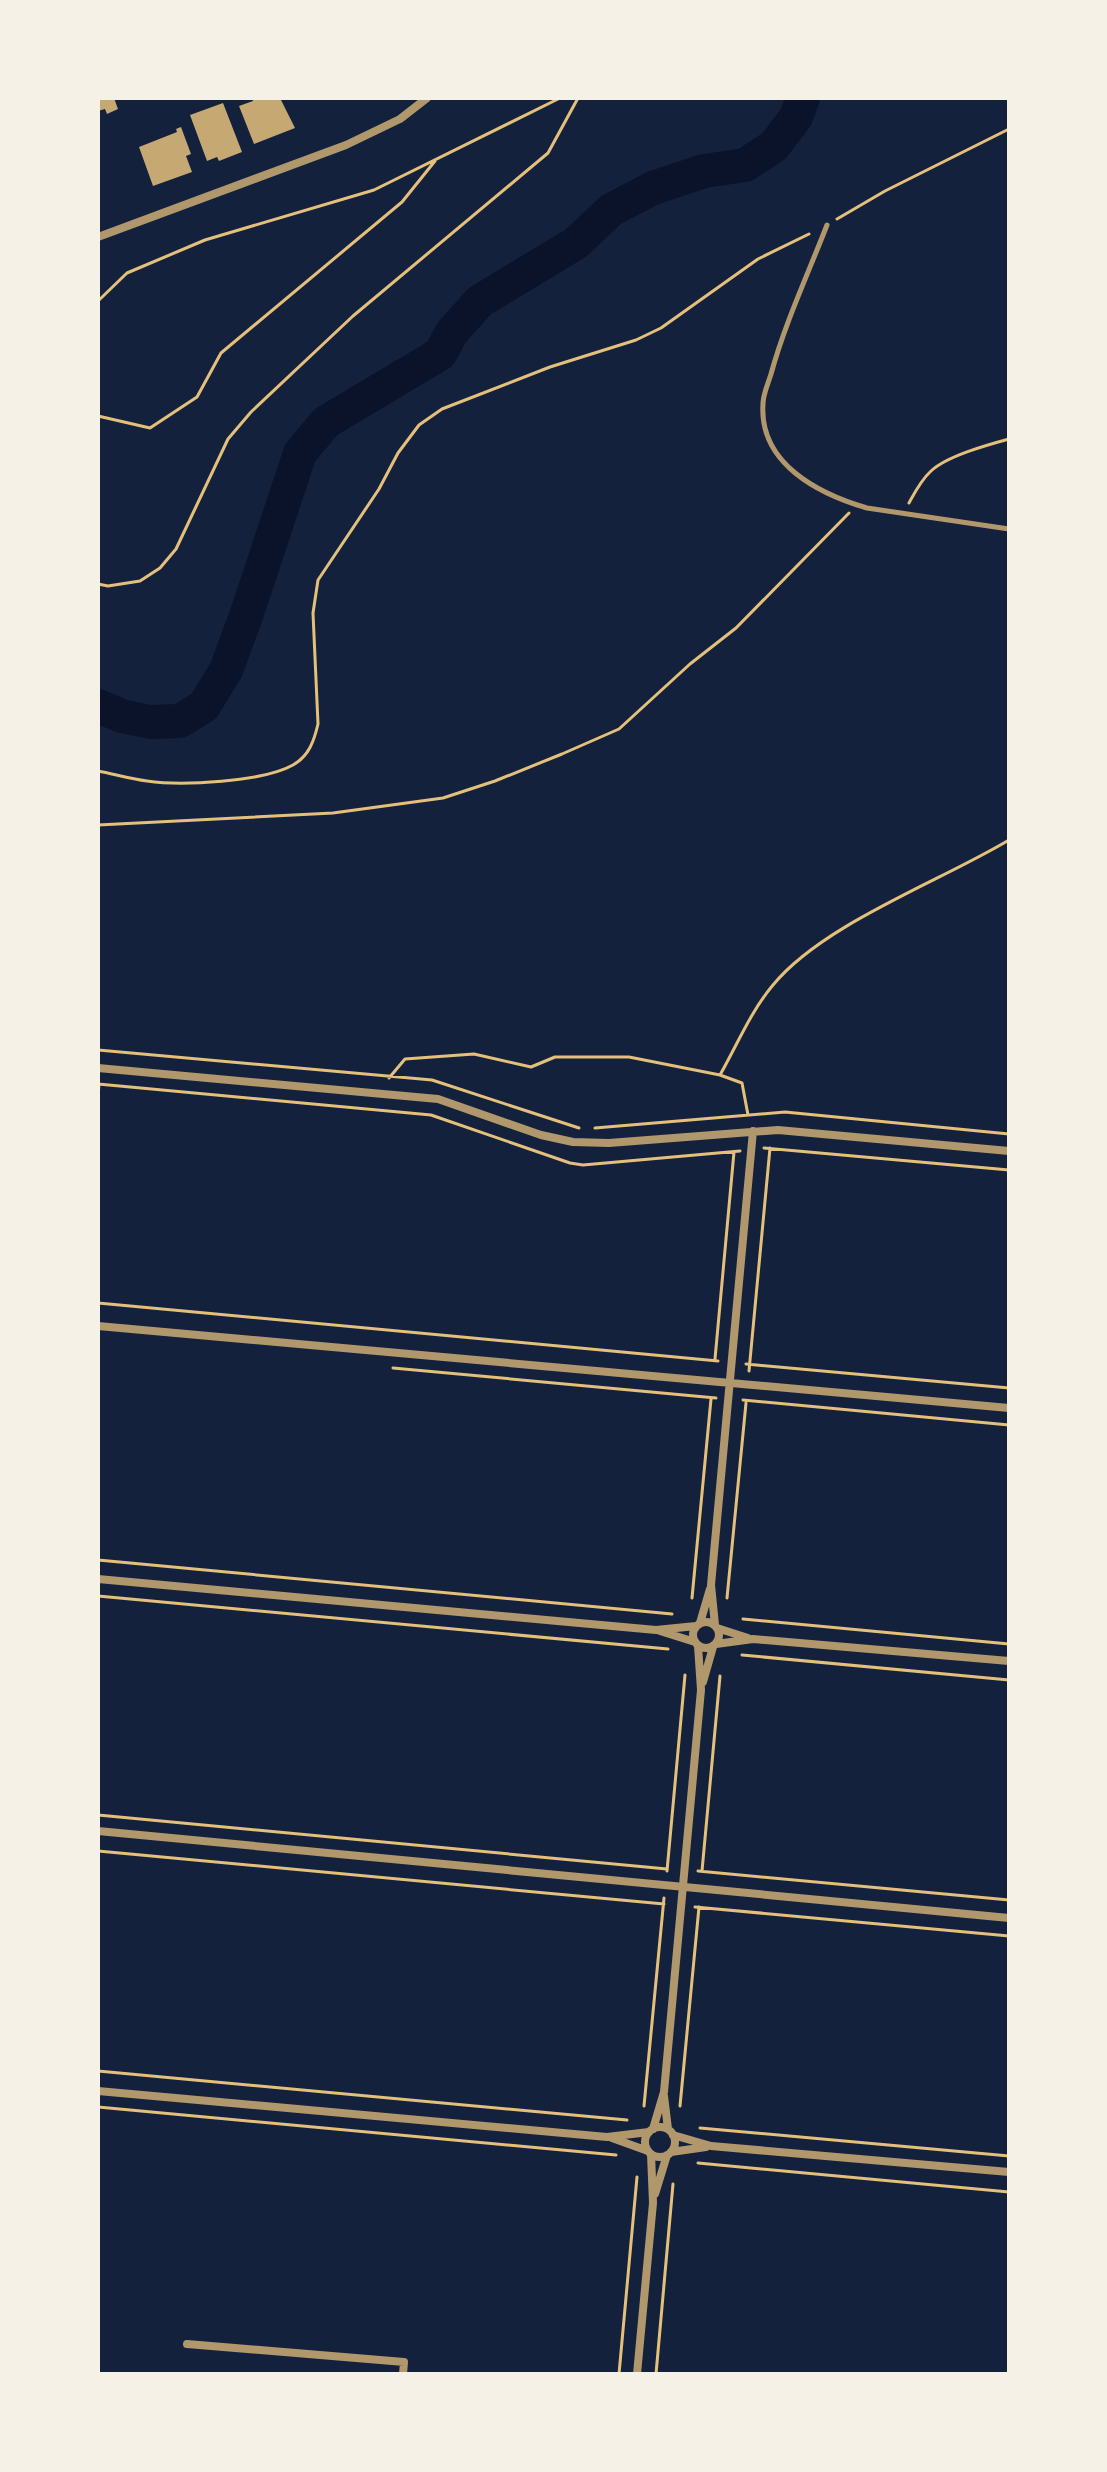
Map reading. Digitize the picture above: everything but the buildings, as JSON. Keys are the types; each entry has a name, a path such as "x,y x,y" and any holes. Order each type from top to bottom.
{"street":[{"path":"98,237 346,145 400,119 427,98"},
{"path":"98,1068 438,1099 541,1135 573,1142 609,1143 778,1130 1009,1151"},
{"path":"701,1690 719,1636 711,1585 753,1131"},
{"path":"98,1326 1009,1408"},
{"path":"98,1579 656,1630 708,1621 753,1639"},
{"path":"637,2374 653,2203 650,2152 645,2141 664,2092 701,1690 697,1644 693,1634 711,1585"},
{"path":"656,1630 705,1648 753,1639 1009,1661"},
{"path":"98,1831 1009,1918"},
{"path":"98,2091 607,2137 659,2157 711,2146"},
{"path":"653,2203 674,2144 664,2092"},
{"path":"607,2137 651,2130 670,2132 711,2146 1009,2172"},
{"path":"187,2344 404,2362 403,2374"}],"lane":[{"path":"827,225 776,354 763,405 775,451 795,474 827,495 857,505 905,514 1009,529"}],"path":[{"path":"98,301 127,273 205,240 374,190 560,98"},
{"path":"98,584 108,586 140,581 160,568 176,549 228,439 251,412 353,316 548,153 578,98"},
{"path":"98,771 148,781 175,782 252,778 294,765 314,741 318,724 313,613 318,580 419,425 442,409 550,367 636,340 661,328 758,259 1009,129"},
{"path":"98,416 150,428 197,397 221,353 402,202 437,158"},
{"path":"905,514 919,485 941,463 1009,439"},
{"path":"98,825 333,813 429,800 495,781 562,754 619,729 631,720 690,664 736,628 857,505"},
{"path":"720,1075 759,1003 791,966 844,928 1009,840"},
{"path":"98,1050 444,1082 584,1129 785,1112 1009,1134"},
{"path":"385,1093 389,1077 405,1059 474,1054 531,1067 555,1057 629,1057 720,1075 742,1083 753,1131"},
{"path":"98,1097 99,1084"},
{"path":"98,1303 1009,1388"},
{"path":"381,1367 1009,1425"},
{"path":"98,1560 681,1615"},
{"path":"743,1619 1009,1644"},
{"path":"740,1655 1009,1680"},
{"path":"702,1872 721,1664"},
{"path":"98,1815 1009,1900"},
{"path":"98,1851 1009,1936"},
{"path":"679,2115 700,1887"},
{"path":"98,2107 626,2156"},
{"path":"690,2127 1009,2156"},
{"path":"687,2162 1009,2192"},
{"path":"619,2374 638,2168"},
{"path":"656,2374 674,2180"}],"waterway":[{"path":"98,706 122,716 150,722 180,721 204,706 226,670 300,453 326,422 440,354 452,332 480,301 576,243 611,210 653,188 704,171 745,165 774,146 796,117 803,98"}]}
